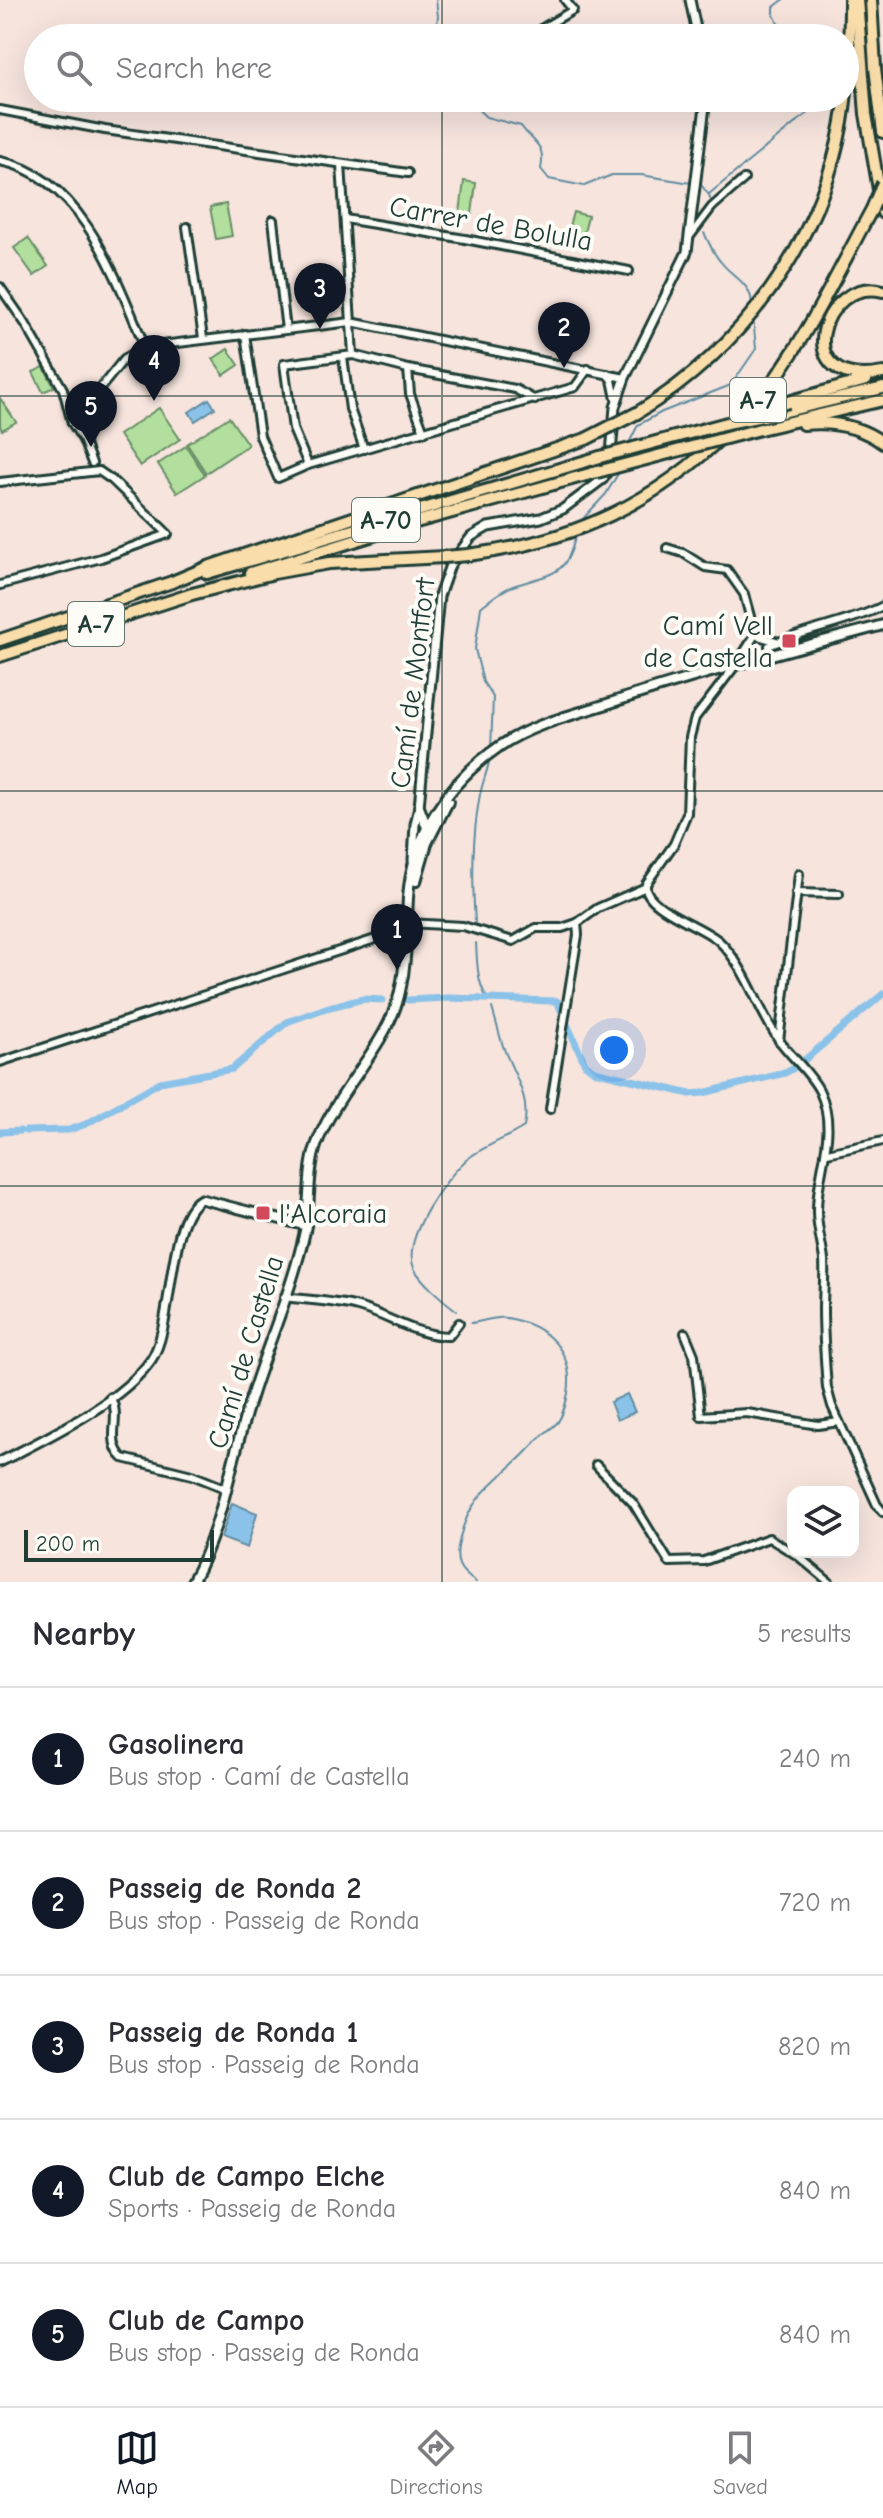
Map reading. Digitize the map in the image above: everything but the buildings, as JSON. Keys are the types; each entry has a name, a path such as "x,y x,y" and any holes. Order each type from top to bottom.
{"highway":[{"name":"A-7","path":"849,24 850,0"},
{"path":"857,0 859,24"},
{"path":"871,0 883,132"},
{"path":"859,25 877,211"},
{"name":"A-7","path":"0,640 586,439 637,413 680,385 705,364 745,323 778,280 826,183 842,112"},
{"name":"A-7","path":"0,656 192,594 316,565 501,551 548,539 631,506 693,465 763,395 877,211 883,183"},
{"path":"883,291 861,290 843,300 825,325 822,346 836,370 858,376 883,374"},
{"path":"727,423 883,374"},
{"name":"A-70","path":"172,582 600,457 727,423 883,388"},
{"name":"A-70","path":"192,594 243,575 416,522 760,429 883,400"},
{"path":"785,423 842,424 862,430 883,443"}],"main road":[{"name":"Camí de Castella","path":"192,1582 206,1556 252,1393 306,1226 315,1150 325,1125 397,1003 416,866 427,828 456,783 503,743 535,727 738,662 883,628"},
{"name":"Camí de Castella","path":"416,866 449,800 469,771"},
{"path":"427,828 449,800"},
{"path":"419,807 427,828"},
{"path":"415,824 427,828"}],"street":[{"path":"550,24 573,10 565,0"},
{"path":"690,0 695,24"},
{"path":"0,110 105,130 408,173"},
{"name":"Camí de Montfort","path":"416,866 415,824 439,596 450,565 471,537 488,527 541,518 563,509 598,484 610,465 615,407 625,378 687,252 704,112"},
{"path":"0,161 37,175 63,194 81,217 90,229 145,347"},
{"path":"341,164 353,355"},
{"path":"690,236 712,207 744,179"},
{"name":"Carrer de Bolulla","path":"345,219 629,271"},
{"path":"273,220 286,330"},
{"path":"187,227 203,338"},
{"path":"0,287 63,389 72,423 92,463 89,470"},
{"path":"72,423 124,359 145,347 351,322 625,378"},
{"path":"245,334 260,436 278,478 308,465 575,387 588,369"},
{"path":"308,465 293,429 284,364 353,355 408,369 515,389 535,400"},
{"path":"343,357 350,409 364,449"},
{"path":"408,369 410,394 424,432"},
{"path":"607,374 612,380 615,407"},
{"path":"0,585 101,558 168,534 99,471 99,466 92,463"},
{"path":"0,482 99,471"},
{"path":"0,1062 407,926 463,926 513,941 536,928 562,928 577,923 598,908 646,887 674,844 687,813 690,737 695,718 755,635 744,594 727,570 705,567 683,553 667,548"},
{"path":"769,646 883,606"},
{"path":"755,635 779,642"},
{"name":"Camí de Montfort","path":"419,807 423,811 435,812"},
{"path":"779,1041 799,874"},
{"path":"646,887 649,898 668,912 702,928 720,942 743,975 779,1041 821,1094 828,1135 817,1213 824,1261 827,1388 839,1422 883,1512"},
{"path":"796,893 839,894"},
{"path":"550,1109 577,923"},
{"path":"827,1153 883,1141"},
{"path":"0,1462 68,1427 110,1397 151,1360 160,1343 181,1236 195,1203 201,1199 306,1226"},
{"path":"284,1297 352,1306 381,1314 425,1334 449,1336 459,1323"},
{"path":"685,1333 694,1355 701,1416 747,1413 818,1425 839,1422"},
{"path":"110,1397 116,1406 112,1438 123,1458 192,1475 227,1489"},
{"path":"596,1465 633,1503 669,1562 704,1561 769,1538 787,1548"},
{"path":"802,1558 829,1582"}],"green space":[{"path":"464,181 476,183 472,214 460,213"},
{"path":"226,204 232,236 216,239 210,207"},
{"path":"573,212 588,216 581,245 565,241"},
{"path":"28,238 48,266 34,276 14,248"},
{"path":"228,349 239,365 224,375 213,359"},
{"path":"44,367 54,387 43,392 33,372"},
{"path":"0,398 16,422 2,430 0,426"},
{"path":"159,408 180,439 140,466 119,435"},
{"path":"229,417 248,445 206,473 187,444"},
{"path":"186,446 205,475 177,493 158,464"}],"water":[{"path":"209,399 215,408 195,421 189,412"},
{"path":"627,1394 635,1412 617,1420 610,1402"},
{"path":"232,1503 257,1513 247,1548 221,1538"}],"waterway":[{"path":"436,0 437,24"},
{"path":"778,24 774,7 783,0"},
{"path":"481,112 486,117 521,126 538,145 542,154 541,169 549,179 584,186 612,175 641,175 691,183"},
{"path":"710,199 709,194 809,112"},
{"path":"702,186 708,194"},
{"path":"704,233 718,258 749,292 752,306"},
{"path":"629,443 638,425 662,412 731,385 756,349 753,317"},
{"path":"579,523 606,494 619,472"},
{"path":"491,750 493,697 483,682 475,649 481,607 509,588 555,572 568,558 576,533"},
{"path":"475,922 475,831 480,794 490,757"},
{"path":"476,943 479,977 486,996"},
{"path":"802,1062 883,994"},
{"path":"26,1131 69,1130 86,1124 160,1082 232,1069 287,1022 363,999 382,1000"},
{"path":"408,1000 557,1001 564,1017"},
{"path":"457,1311 422,1279 414,1268 412,1256 420,1224 450,1177 470,1157 524,1127 523,1095 492,1008"},
{"path":"566,1022 585,1064 594,1071 690,1094 785,1073 796,1067"},
{"path":"0,1132 20,1131"},
{"path":"471,1323 507,1318 534,1327 555,1342 567,1365 569,1378 566,1404 558,1422 489,1486 468,1515 457,1555 462,1570 476,1582"}],"place":[{"name":"Passeig de Ronda 1","path":"320,329"},
{"name":"Passeig de Ronda 2","path":"564,368"},
{"name":"Club de Campo Elche","path":"154,401"},
{"name":"Club de Campo","path":"91,447"},
{"name":"Camí Vell de Castella","path":"789,641"},
{"name":"Gasolinera","path":"397,970"},
{"name":"l'Alcoraia","path":"263,1213"}]}
